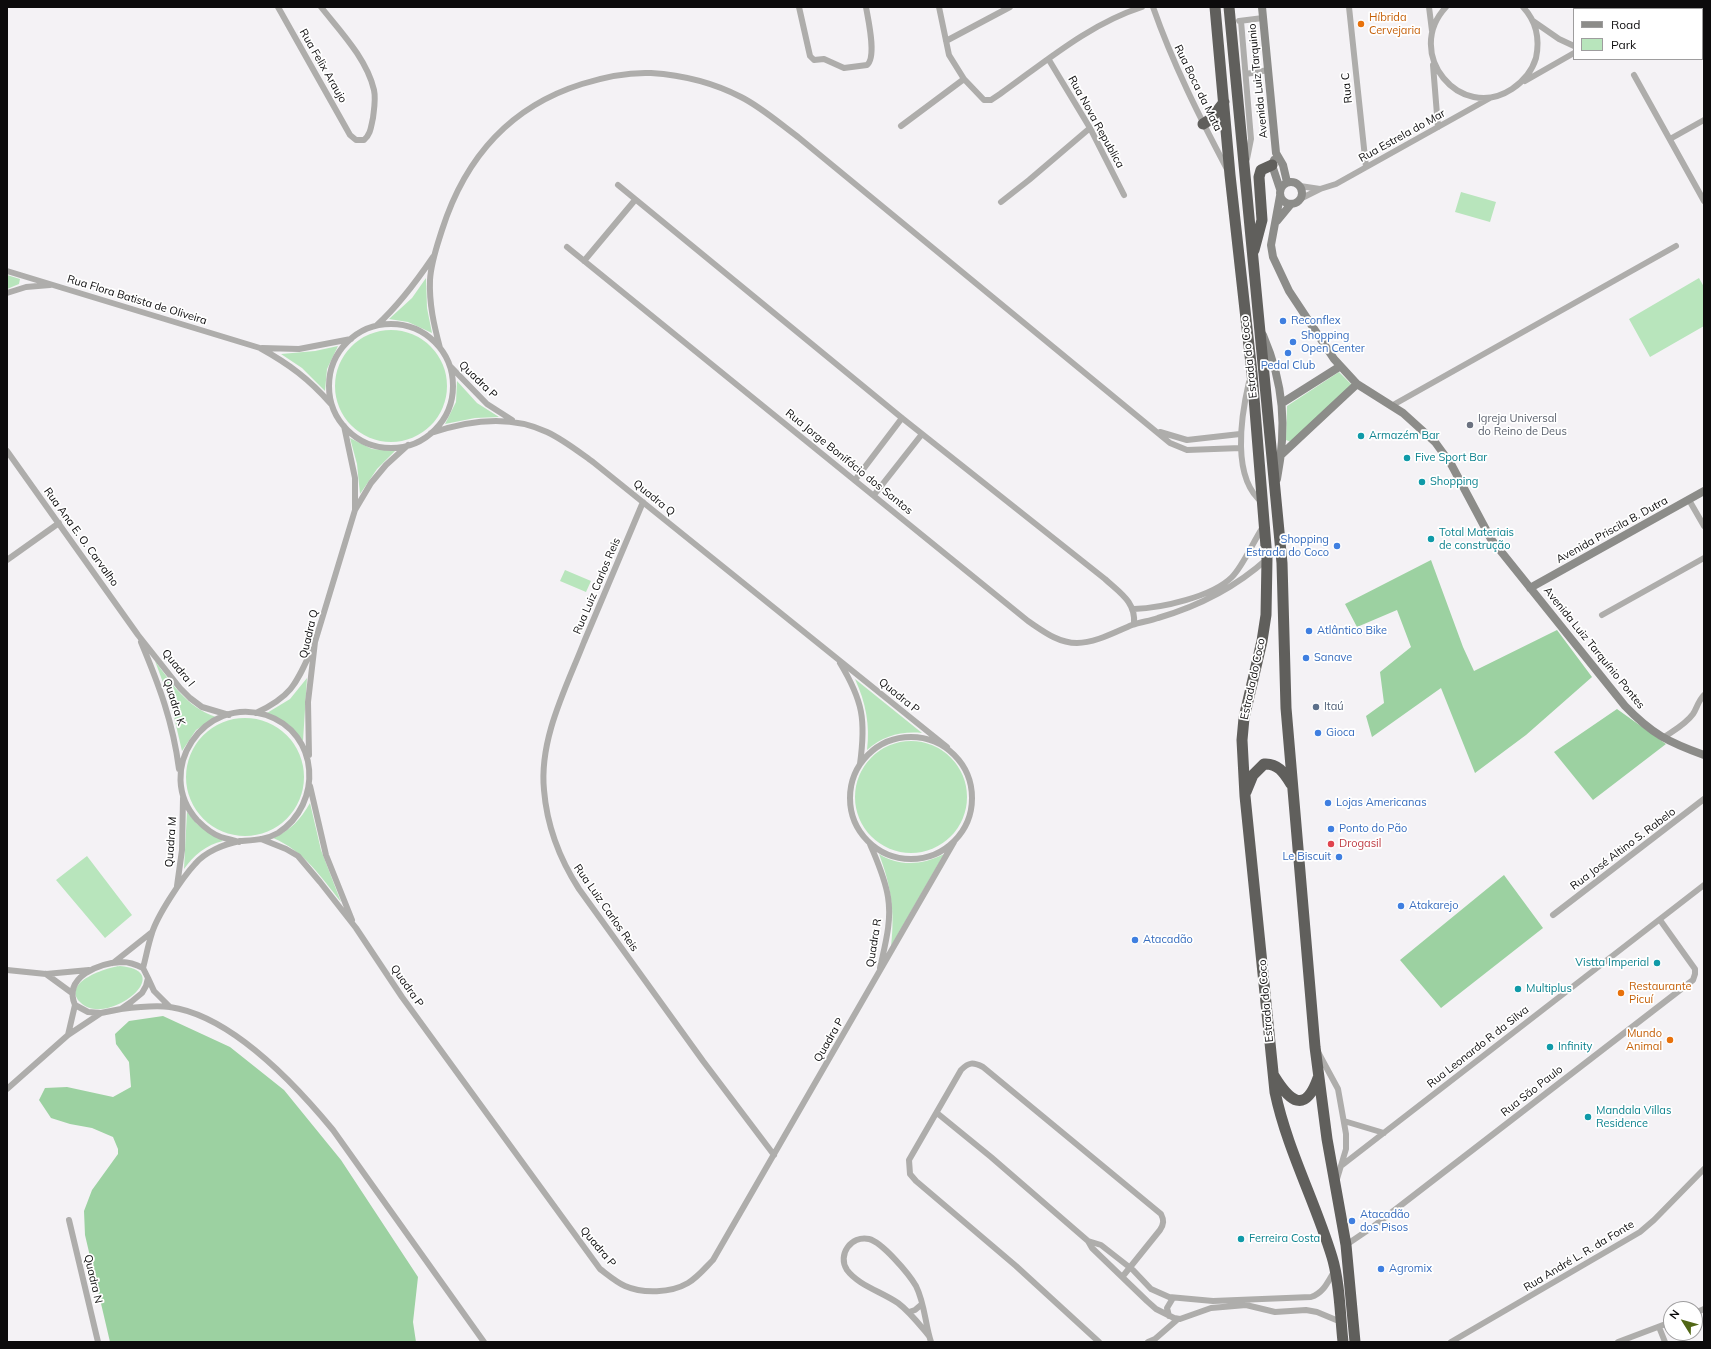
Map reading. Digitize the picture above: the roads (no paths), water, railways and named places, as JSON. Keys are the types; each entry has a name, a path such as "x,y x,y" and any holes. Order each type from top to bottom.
{"highway":[{"name":"Estrada do Coco","path":"1215,7 1230,175 1252,373 1267,559 1266,616 1262,641 1244,718 1242,740 1245,796 1273,1074 1280,1120 1317,1213 1335,1270 1343,1342"},
{"name":"Estrada do Coco","path":"1229,7 1236,22 1244,174 1282,563 1286,708 1315,1047 1318,1078 1346,1245 1355,1342"},
{"path":"1204,124 1211,119 1224,102"},
{"path":"1252,257 1262,220 1259,177 1261,170 1272,164"},
{"path":"1245,796 1253,775 1264,764 1270,763 1277,766 1292,786"},
{"path":"1273,1074 1285,1092 1290,1097 1298,1100 1305,1099 1312,1094 1318,1078"}],"street":[{"name":"Rua Felix Araujo","path":"278,7 350,135 360,141 367,137 371,130 375,106 374,91 363,65 321,7"},
{"path":"799,7 810,56 814,60 824,59 844,68 860,67 870,63 871,40 866,7"},
{"path":"939,7 948,55 964,79 979,97 984,100 990,100 1092,29 1124,13 1142,7"},
{"path":"946,40 1010,7"},
{"name":"Rua Boca da Mata","path":"1153,7 1167,47 1230,175"},
{"name":"Avenida Luiz Tarquinio","path":"1262,7 1276,154 1272,164"},
{"name":"Rua C","path":"1349,7 1366,167"},
{"path":"1429,7 1432,32"},
{"path":"1438,127 1430,44 1432,32 1440,14 1446,7"},
{"path":"1520,84 1534,63 1538,50 1538,37 1532,20 1523,7"},
{"path":"1244,174 1251,139 1246,74 1236,22 1263,18"},
{"path":"1532,20 1559,39 1573,46"},
{"path":"1432,57 1438,72 1448,84 1461,92 1476,97 1491,97 1506,93 1573,54"},
{"name":"Rua Nova Republica","path":"1049,60 1090,128 1124,195"},
{"path":"1246,74 1268,70"},
{"path":"440,348 432,320 430,279 434,256 450,205 467,172 499,131 529,108 563,90 598,79 622,74 651,73 693,80 717,87 742,97 798,137 1178,448 1187,450 1241,448"},
{"path":"1634,75 1704,201"},
{"path":"901,126 964,79"},
{"name":"Rua Estrela do Mar","path":"1300,199 1320,189 1336,184 1491,97"},
{"path":"1670,139 1704,120"},
{"path":"1001,202 1090,128"},
{"name":"Avenida Luiz Tarquinio","path":"1276,154 1283,164 1287,182"},
{"path":"1272,164 1284,202 1290,204"},
{"path":"1276,222 1290,204 1300,199 1302,193 1300,186 1294,182 1287,182 1280,193 1271,245 1273,257 1289,291 1339,367 1357,384 1393,405 1422,428 1435,442 1451,464 1491,539 1530,588"},
{"path":"618,185 902,418 1105,579 1134,609 1134,624"},
{"name":"Rua Estrela do Mar","path":"1300,186 1320,189"},
{"path":"584,261 635,200"},
{"path":"1393,405 1676,246"},
{"name":"Rua Jorge Bonifácio dos Santos","path":"567,248 856,480 1022,616 1048,634 1064,642 1078,643 1099,638 1134,624 1159,618 1188,606 1221,589"},
{"path":"377,326 397,307 414,286 434,256"},
{"name":"Rua Flora Batista de Oliveira","path":"7,271 260,348 285,362 304,376 332,405"},
{"path":"7,293 26,287 54,285"},
{"path":"391,324 412,328 431,338 440,348 450,366 453,384 450,402 443,419 431,433 408,445 391,448 373,445 358,438 344,426 332,405 329,391 332,370 341,350 351,339 368,328 377,326 391,324"},
{"path":"1259,327 1278,375 1282,403 1281,455 1275,490"},
{"name":"Rua Flora Batista de Oliveira","path":"260,348 299,349 351,339"},
{"name":"Quadra P","path":"450,366 487,404 513,421"},
{"path":"1282,403 1339,367"},
{"path":"1252,373 1240,434 1241,448 1249,486 1252,493 1263,503"},
{"path":"1281,455 1357,384"},
{"path":"856,480 902,418"},
{"name":"Quadra Q","path":"431,433 476,422 513,421 547,432 556,437 593,462 838,660"},
{"name":"Quadra Q","path":"344,426 355,478 355,510"},
{"path":"1156,431 1179,439 1240,434"},
{"path":"874,495 922,434"},
{"path":"1226,436 1226,442 1229,449"},
{"path":"1178,448 1181,443 1179,439"},
{"name":"Quadra Q","path":"310,768 307,732 308,702 315,642 355,510 371,483 386,465 408,445"},
{"name":"Rua Ana E. O. Carvalho","path":"7,451 138,635"},
{"name":"Avenida Priscila B. Dutra","path":"1530,588 1704,491"},
{"path":"1689,500 1704,526"},
{"name":"Rua Luiz Carlos Reis","path":"643,502 571,675 549,739 544,789 547,816 554,842 566,868 579,889 703,1061 774,1155"},
{"path":"7,560 59,523"},
{"path":"1221,589 1233,576 1264,526"},
{"path":"1602,615 1704,558"},
{"path":"1134,609 1158,608 1221,589 1243,579 1267,559"},
{"name":"Avenida Luiz Tarquínio Pontes","path":"1530,588 1611,690 1638,719 1662,738 1704,755"},
{"path":"1186,599 1188,606"},
{"name":"Quadra l","path":"138,635 190,698 202,707 229,715"},
{"name":"Quadra K","path":"138,635 158,682 169,713 175,737 180,778"},
{"path":"256,713 274,705 290,691 298,681 315,642"},
{"path":"838,660 852,683 864,721 864,738 860,765"},
{"name":"Quadra P","path":"838,660 947,747"},
{"path":"1662,738 1689,718 1694,712 1698,701 1704,695"},
{"path":"170,1007 154,991 143,968 152,932 176,888 202,857 215,849 277,834 292,822 303,806 309,787 310,768 305,750 295,735 282,723 266,715 256,713 243,712 229,715 208,724 196,735 182,762 180,778 183,796 192,814 204,828 220,837 239,842"},
{"path":"916,736 932,740 947,747 960,759 969,775 973,792 972,810 966,827 954,842 939,853 916,859 903,859 885,854 870,844 859,831 852,815 850,798 852,780 860,765 870,752 884,743 900,737 916,736"},
{"path":"309,781 326,855 356,928"},
{"name":"Quadra M","path":"176,888 182,850 183,796"},
{"name":"Rua José Altino S. Rabelo","path":"1553,915 1704,799"},
{"name":"Quadra P","path":"261,839 286,849 298,856 320,882 356,928 402,997 588,1254 600,1268 612,1279 626,1287 648,1290 672,1289 688,1283 701,1273 713,1260 954,842"},
{"name":"Quadra R","path":"870,844 883,875 888,898 887,937 878,976"},
{"name":"Rua Leonardo R da Silva","path":"1341,1166 1704,885"},
{"name":"Rua São Paulo","path":"1346,1245 1374,1226 1693,980 1695,969 1660,920"},
{"path":"113,963 152,932"},
{"path":"68,1035 75,1005 72,993 76,981 94,970 113,963 124,962 143,968"},
{"path":"7,970 46,974 94,970"},
{"path":"46,974 72,993"},
{"path":"122,1009 142,993 148,978"},
{"path":"75,1005 88,1012 100,1013 122,1009 170,1007 184,1010 233,1034 257,1052 313,1106 358,1163 484,1342"},
{"path":"7,1089 68,1035 100,1013"},
{"path":"1315,1047 1330,1071 1338,1089 1344,1120 1346,1149 1335,1184"},
{"path":"1099,1342 1016,1266 916,1182 910,1174 909,1160 961,1070 966,1064 976,1063 983,1066 1161,1214 1164,1219 1160,1230 1123,1276"},
{"path":"937,1113 997,1162 1088,1241 1092,1248 1156,1309 1169,1316 1178,1319 1186,1318 1200,1311 1211,1308 1246,1305 1275,1312 1317,1312 1341,1322"},
{"path":"1344,1120 1384,1132"},
{"name":"Rua André L. R. da Fonte","path":"1451,1342 1640,1232 1654,1220 1704,1169"},
{"name":"Quadra N","path":"69,1220 98,1342"},
{"path":"863,1238 870,1239 888,1253 915,1285 922,1304 930,1339 909,1312 888,1297 854,1277 848,1271 844,1265 843,1258 848,1246 854,1241 863,1238"},
{"path":"1088,1241 1101,1245 1130,1268 1151,1289 1159,1294 1173,1298 1199,1300 1293,1298 1318,1295 1335,1270"},
{"path":"1169,1316 1167,1308 1173,1298"},
{"path":"1293,1298 1294,1311"},
{"path":"1199,1300 1201,1305 1200,1311"},
{"path":"909,1312 915,1310 922,1304"},
{"path":"1148,1342 1155,1339 1178,1319"},
{"path":"1618,1342 1663,1325"},
{"path":"1659,1327 1665,1342"}],"place":[{"name":"Híbrida Cervejaria","path":"1361,24"},
{"name":"Reconflex","path":"1283,321"},
{"name":"Shopping Open Center","path":"1293,342"},
{"name":"Pedal Club","path":"1288,353"},
{"name":"Igreja Universal do Reino de Deus","path":"1470,425"},
{"name":"Armazém Bar","path":"1361,436"},
{"name":"Five Sport Bar","path":"1407,458"},
{"name":"Shopping","path":"1422,482"},
{"name":"Total Materiais de construção","path":"1431,539"},
{"name":"Shopping Estrada do Coco","path":"1337,546"},
{"name":"Atlântico Bike","path":"1309,631"},
{"name":"Sanave","path":"1306,658"},
{"name":"Itaú","path":"1316,707"},
{"name":"Gioca","path":"1318,733"},
{"name":"Lojas Americanas","path":"1328,803"},
{"name":"Ponto do Pão","path":"1331,829"},
{"name":"Drogasil","path":"1331,844"},
{"name":"Le Biscuit","path":"1339,857"},
{"name":"Atakarejo","path":"1401,906"},
{"name":"Atacadão","path":"1135,940"},
{"name":"Vistta Imperial","path":"1657,963"},
{"name":"Multiplus","path":"1518,989"},
{"name":"Restaurante Picuí","path":"1621,993"},
{"name":"Mundo Animal","path":"1670,1040"},
{"name":"Infinity","path":"1550,1047"},
{"name":"Mandala Villas Residence","path":"1588,1117"},
{"name":"Atacadão dos Pisos","path":"1352,1221"},
{"name":"Ferreira Costa","path":"1241,1239"},
{"name":"Agromix","path":"1381,1269"}]}
